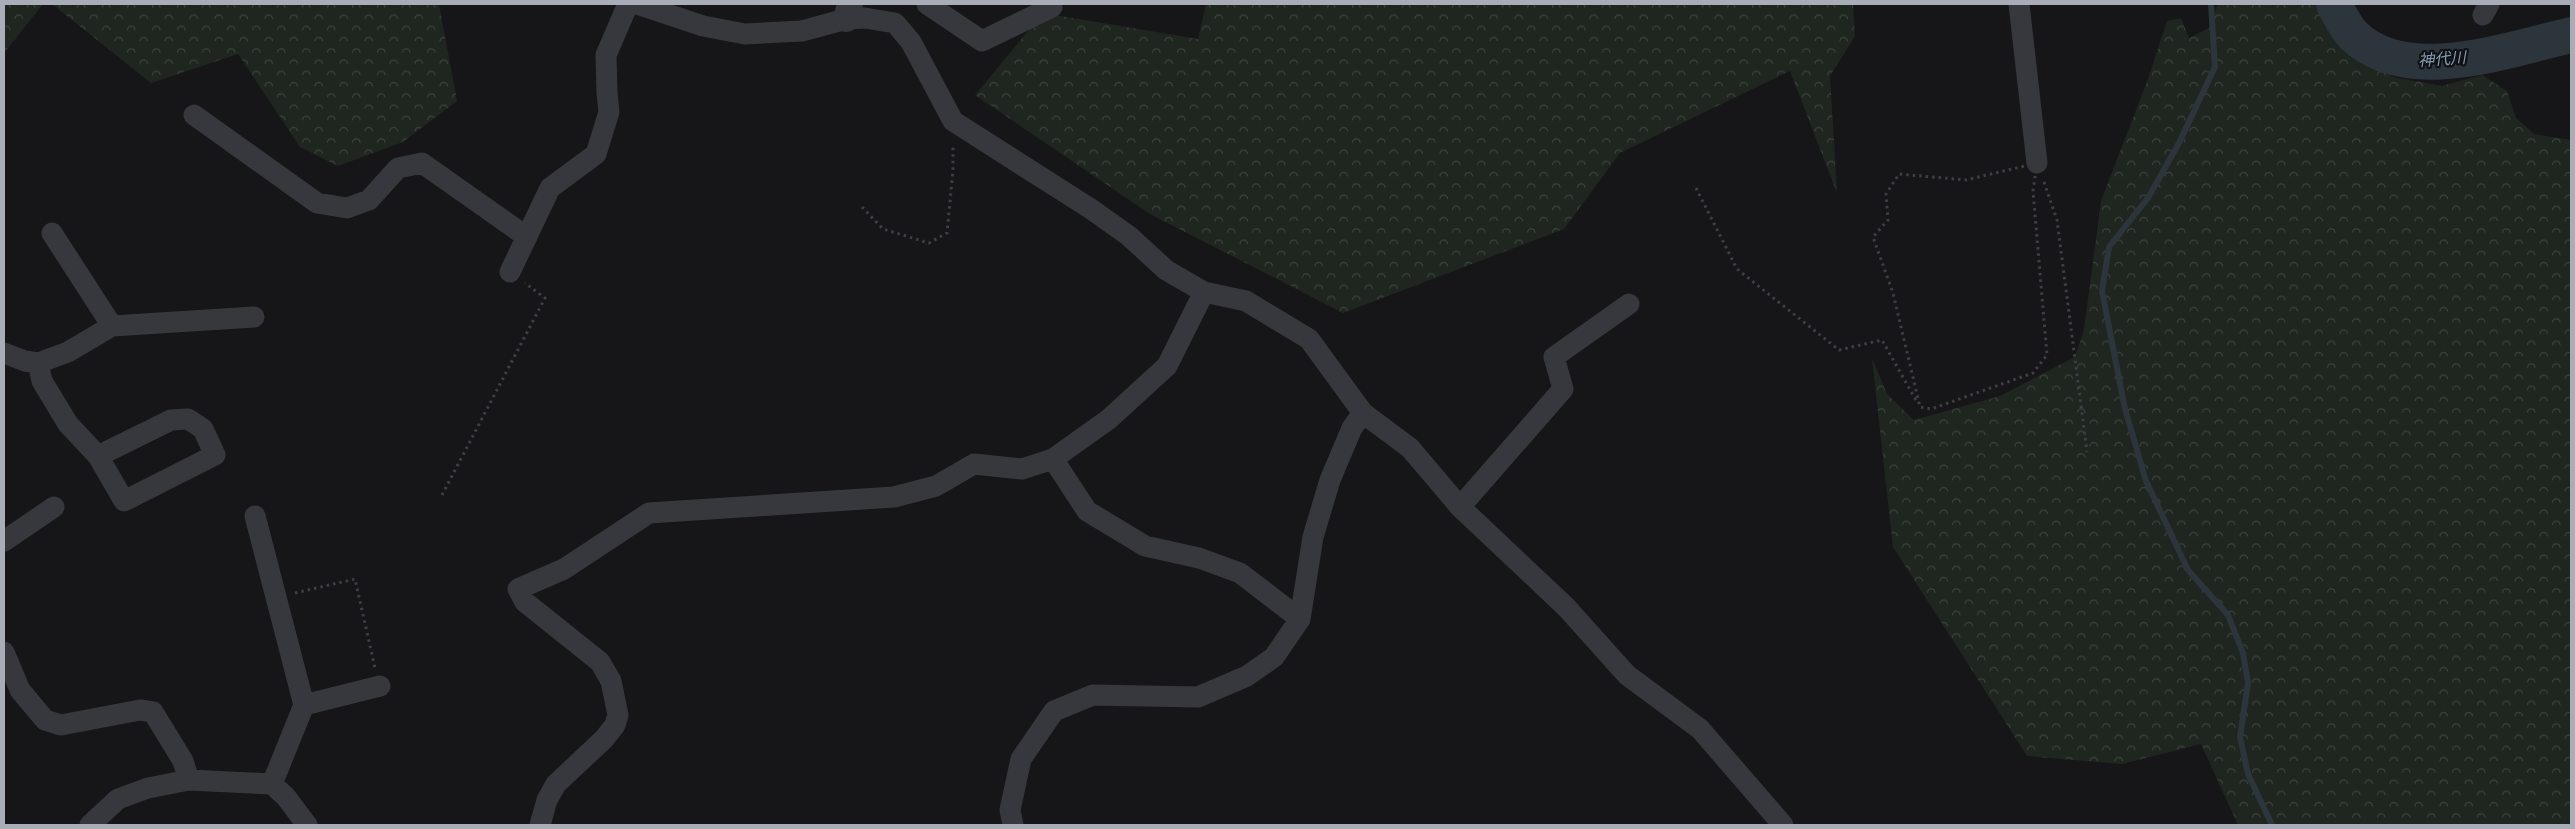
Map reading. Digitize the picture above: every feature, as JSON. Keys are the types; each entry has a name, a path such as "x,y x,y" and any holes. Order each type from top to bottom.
{"street":[{"path":"510,272 550,188 596,154 610,112 607,93 606,55 628,4"},
{"path":"637,4 702,26 745,34 802,31 848,11 895,23 911,42 953,120 1091,209 1129,236 1166,270 1204,292 1246,301 1308,339 1364,413 1410,448 1460,507 1566,608 1627,675 1700,729 1783,825"},
{"path":"927,4 982,41 1052,8"},
{"path":"2019,4 2040,171"},
{"path":"194,115 317,203 347,208 370,200 398,168 422,163 526,237"},
{"path":"52,233 112,326"},
{"path":"540,825 547,800 556,784 604,739 615,725 618,715 611,681 600,662 525,602 518,589 564,569 648,513 894,498 936,486 974,464 1022,469 1053,459 1109,419 1166,366 1204,292"},
{"path":"1460,507 1564,390 1554,358 1629,304"},
{"path":"4,353 25,361 38,363 68,352 112,326 254,317"},
{"path":"38,363 42,381 68,424 98,456 124,501 215,455 203,428 188,419 172,420 98,456"},
{"path":"1013,825 1010,810 1021,759 1054,711 1093,696 1198,697 1247,676 1274,657 1300,619 1313,537 1330,480 1352,428 1364,413"},
{"path":"1053,459 1087,511 1145,546 1199,558 1240,573 1300,619"},
{"path":"4,541 54,506"},
{"path":"254,516 274,598 304,705 272,784"},
{"path":"4,652 20,690 45,720 61,725 140,710 153,712 183,762 189,780"},
{"path":"304,705 380,686"},
{"path":"90,825 118,799 148,788 189,780 272,784 286,797 307,825"}],"path":[{"path":"862,207 883,229 929,243 947,233 953,170 953,120"},
{"path":"1920,407 1932,408 2033,373 2047,355 2033,191 2040,171"},
{"path":"1920,407 1894,293 1873,237 1888,220 1886,194 1899,174 1966,180 2040,171"},
{"path":"2040,171 2057,220 2087,452"},
{"path":"1696,188 1738,269 1839,350 1882,340 1920,407"},
{"path":"442,494 545,298 510,272"},
{"path":"274,598 354,578 380,686"}],"green space":[{"path":"4,4 43,4 4,53"},
{"path":"52,4 439,4 457,101 403,142 338,166 300,147 238,54 151,83"},
{"path":"1206,4 1853,4 1855,36 1830,76 1837,193 1790,71 1620,153 1564,229 1343,313 1150,214 975,95 1043,13 1198,39"},
{"path":"2218,4 2320,4 2349,52 2393,77 2442,86 2482,75 2507,91 2516,118 2534,134 2571,140 2571,825 2238,825 2201,744 2122,764 2027,756 1893,547 1872,358 1887,394 1914,420 2000,396 2075,357 2084,330 2101,201 2148,79 2167,21 2181,18 2189,38 2209,28"}],"waterway":[{"path":"2211,4 2215,67 2179,143 2148,198 2109,247 2102,291 2125,409 2146,481 2188,570 2228,615 2243,653 2248,683 2240,737 2248,774 2272,825"},
{"name":"神代川","path":"2334,4 2345,25 2354,36 2376,51 2402,59 2430,62 2460,60 2571,35"}]}
